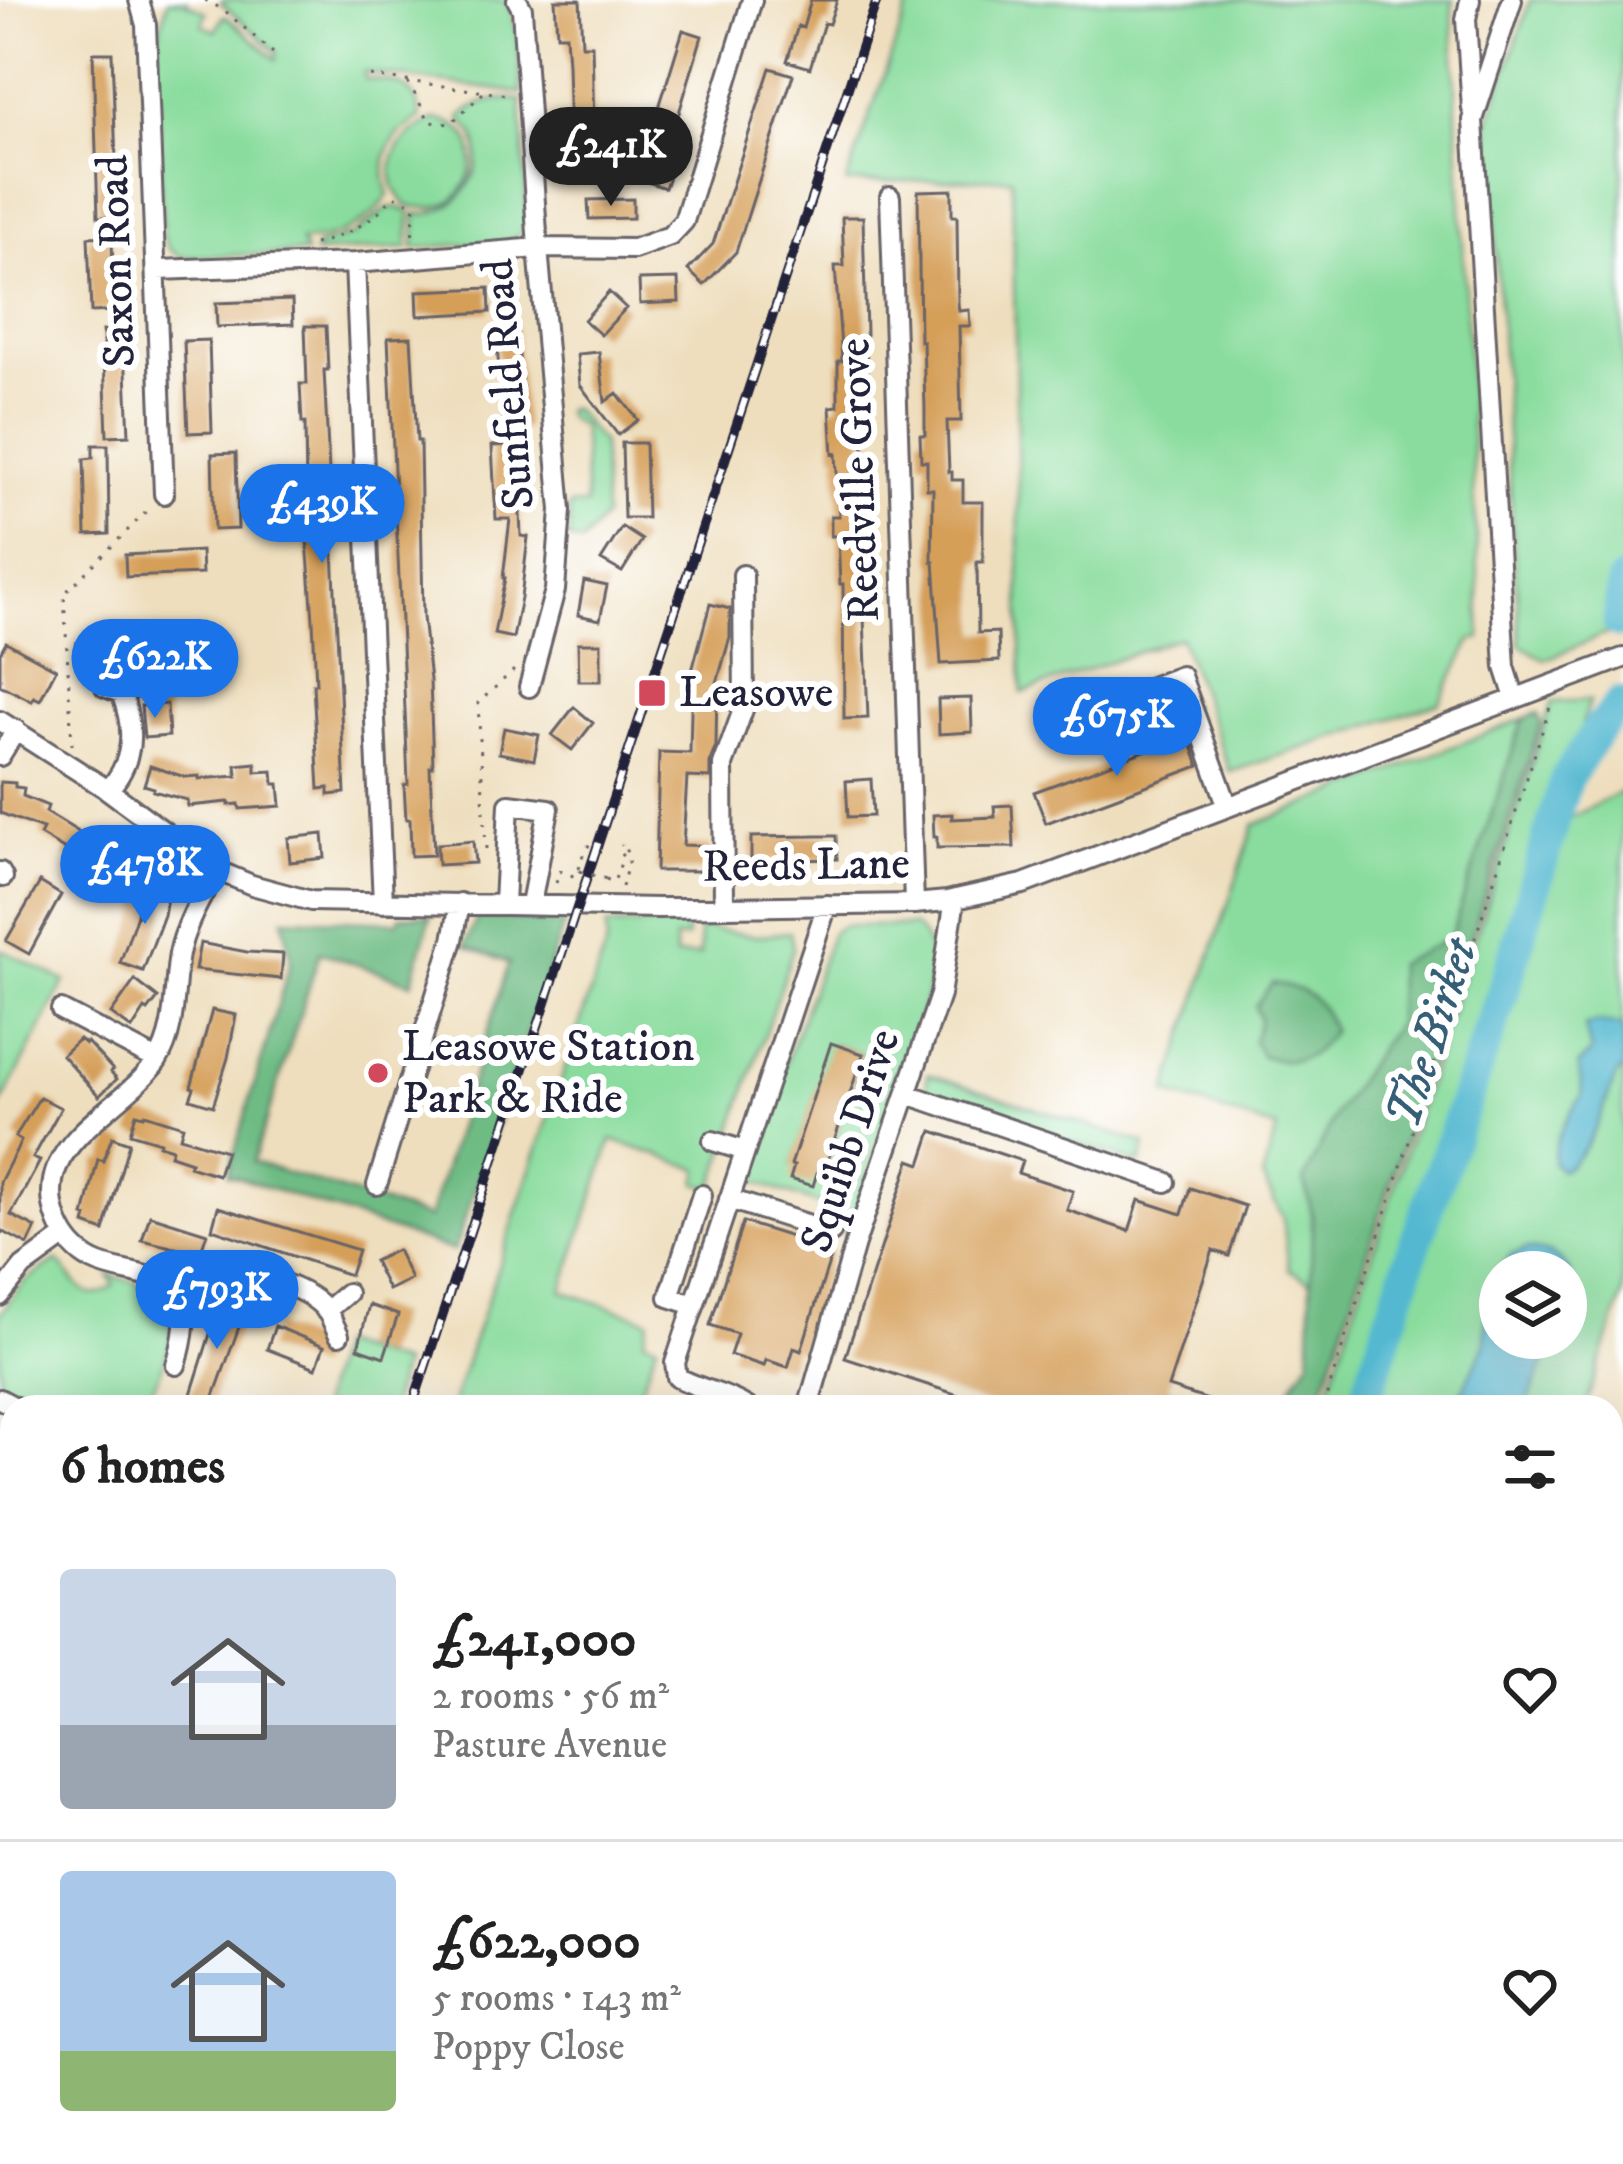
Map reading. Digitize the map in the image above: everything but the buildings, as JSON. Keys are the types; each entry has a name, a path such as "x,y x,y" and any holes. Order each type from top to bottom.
{"street":[{"path":"139,0 146,25"},
{"path":"146,25 155,0"},
{"path":"158,270 355,263 538,248 634,249 670,236 684,221 752,0"},
{"path":"1470,0 1466,19 1505,667 1515,698"},
{"path":"1473,120 1512,0"},
{"name":"Sunfield Road","path":"521,3 562,510 555,590 529,687"},
{"name":"Saxon Road","path":"146,25 164,494"},
{"name":"Reedville Grove","path":"890,197 914,904"},
{"path":"355,263 383,903"},
{"path":"724,907 723,765 744,707 743,575"},
{"name":"Reeds Lane","path":"8,726 108,790 216,870 311,901 622,907 914,904 1023,884 1623,658"},
{"path":"1074,716 1181,676 1228,807"},
{"path":"108,790 123,771 131,742 130,716 113,690 152,682"},
{"path":"0,756 8,726"},
{"path":"504,903 509,804 549,809 531,904"},
{"path":"216,870 189,921 179,953 167,1035 157,1060 73,1144 56,1168 52,1199 64,1237 96,1263 184,1285 230,1272 257,1276 303,1294 326,1311 339,1334"},
{"name":"Squibb Drive","path":"813,1395 855,1244 940,995 955,899"},
{"path":"377,1185 453,940 460,903"},
{"path":"721,1395 677,1377 675,1363 826,905"},
{"path":"61,1010 157,1060"},
{"path":"907,1094 1166,1182"},
{"path":"713,1141 745,1151"},
{"path":"694,1305 669,1297 698,1194 831,1232"},
{"path":"0,1296 23,1268 64,1237"},
{"path":"176,1365 184,1340 184,1285"},
{"path":"326,1311 347,1293"}],"path":[{"path":"205,0 224,10 273,53"},
{"path":"370,76 527,98"},
{"path":"407,81 430,122 450,124 484,92"},
{"path":"308,264 310,245 361,228 394,196 415,205 410,258"},
{"path":"73,767 64,594 164,494"},
{"path":"487,854 478,703 539,648"},
{"path":"1327,1395 1552,701"},
{"path":"578,871 614,882 623,842 629,859 621,882 622,907"},
{"path":"556,883 560,872 576,877 590,844"}],"green space":[{"path":"168,0 187,0 206,12 202,25 216,31 223,16 228,18 276,59 277,52 223,0 506,0 517,33 521,93 364,72 365,79 408,90 421,117 388,149 384,170 389,195 381,206 351,229 301,242 306,253 180,257 168,248 163,236 155,50"},
{"path":"911,0 1454,0 1481,639 1472,640 1439,703 1230,772 1180,637 1022,693 1012,178 846,183"},
{"path":"1530,0 1623,0 1623,627 1544,660 1520,644 1488,125"},
{"path":"521,100 527,216 523,230 505,242 414,248 416,214 445,208 474,176 477,147 473,133 460,118 481,103"},
{"path":"434,120 464,133 471,146 469,176 451,201 432,208 407,206 392,180 394,156 409,136"},
{"path":"388,208 411,213 407,248 314,253 318,245 352,236"},
{"path":"572,408 602,443 604,517 582,543 570,540 569,506 586,505 582,427 568,419 565,410"},
{"path":"1590,700 1553,816 1561,822 1623,791 1623,1295 1589,1395 1327,1395 1552,702"},
{"path":"1538,713 1541,723 1321,1395 1289,1395 1310,1359 1311,1282 1289,1269 1283,1218 1262,1177 1277,1129 1166,1093 1254,825"},
{"path":"1538,713 1541,723 1321,1395 1289,1395 1310,1359 1312,1215 1304,1180 1336,1113 1396,1023 1397,964 1450,938 1523,719"},
{"path":"431,915 412,983 320,952 253,1162 429,1218 509,963 465,946 478,916 564,924 454,1251 228,1174 291,960 283,918 398,922 400,916"},
{"path":"686,924 687,938 675,939 675,956 700,955 699,927 755,936 790,932 793,949 713,1188 697,1183 700,1169 612,1140 562,1291 649,1320 644,1339 657,1344 638,1395 455,1395 607,943 606,926"},
{"path":"843,926 914,926 931,958 927,995 847,1233 836,1229 842,1212 752,1181 749,1168 832,932","holes":["832,1044 863,1054 823,1175 792,1165"]},
{"path":"0,949 65,981 0,1107"},
{"path":"1272,983 1310,996 1328,1019 1332,1030 1318,1049 1303,1058 1285,1061 1262,1056 1253,1041 1260,1020 1255,1006"},
{"path":"928,1074 1146,1144 1140,1164 925,1093"},
{"path":"57,1260 88,1293 96,1295 114,1285 109,1275 165,1290 171,1335 149,1395 0,1393 0,1314 24,1282"},
{"path":"337,1344 402,1364 393,1395 323,1395"}],"water":[{"path":"1597,1022 1623,1026 1623,1069 1588,1142 1561,1170 1553,1163 1556,1144 1583,1094 1578,1065 1591,1052 1585,1026"},
{"path":"1479,1357 1545,1359 1531,1395 1460,1395"}],"waterway":[{"name":"The Birket","path":"1619,622 1623,581"},
{"name":"The Birket","path":"1367,1395 1503,992 1566,779 1620,704"}],"railway":[{"path":"416,1395 877,0"}],"place":[{"name":"Leasowe","path":"652,693"},
{"name":"Leasowe Station Park & Ride","path":"378,1073"}]}
